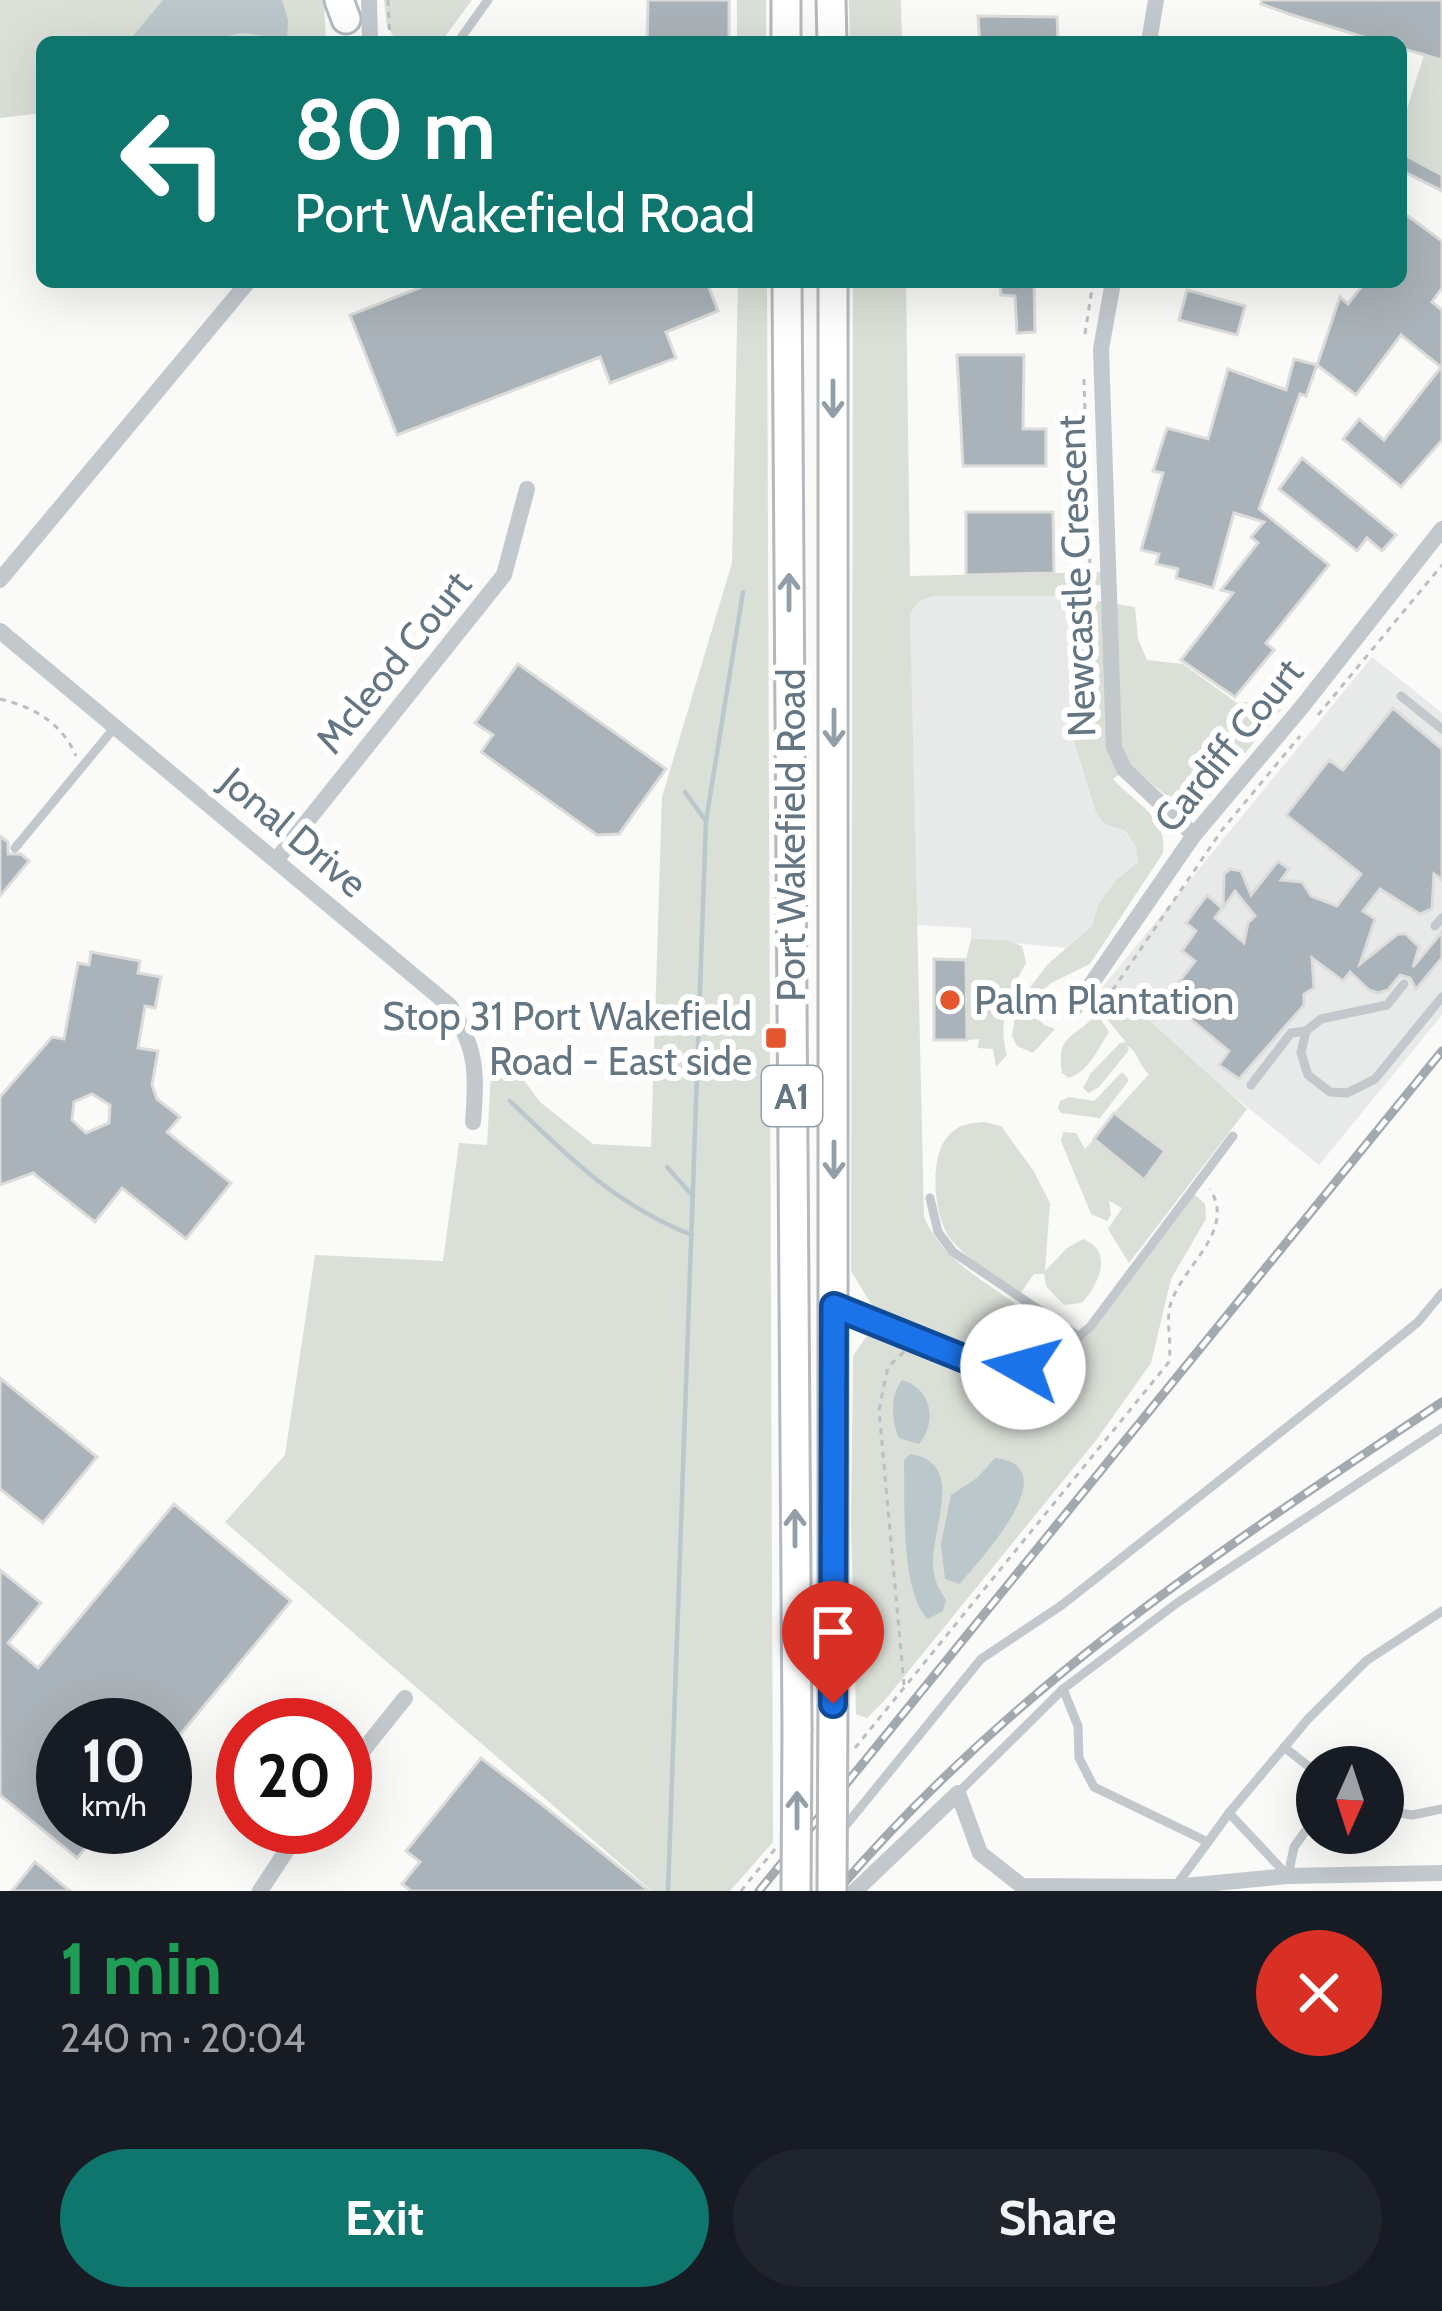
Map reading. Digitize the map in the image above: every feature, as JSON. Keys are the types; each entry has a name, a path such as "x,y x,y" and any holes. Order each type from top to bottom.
{"highway":[{"path":"786,0 786,36"},
{"path":"832,0 832,36"},
{"name":"Port Wakefield Road","path":"787,288 799,1885"},
{"name":"Port Wakefield Road","path":"832,1891 833,288"}],"street":[{"path":"370,0 370,36"},
{"path":"1150,36 1156,0"},
{"path":"0,580 243,288"},
{"name":"Newcastle Crescent","path":"1112,288 1101,349 1114,747 1124,770 1194,835"},
{"name":"Mcleod Court","path":"277,859 505,575 527,489"},
{"name":"Cardiff Court","path":"1073,1009 1194,835 1442,529"},
{"name":"Jonal Drive","path":"0,631 450,1006 470,1037 477,1074 473,1123"},
{"path":"372,1739 405,1698"},
{"path":"855,1891 958,1793 980,1853 1022,1886 1175,1887 1288,1876 1442,1873"},
{"path":"260,1891 284,1854"}],"lane":[{"path":"462,36 488,0"},
{"path":"1401,696 1442,729"},
{"path":"15,848 115,727"},
{"path":"1251,1085 1292,1033 1306,1031 1321,1018 1387,1005 1404,985"},
{"path":"1306,1031 1301,1053 1308,1075 1330,1092 1347,1093 1375,1079 1442,997"},
{"path":"834,1306 990,1369 1023,1367 1060,1352 1090,1327 1233,1136"},
{"path":"930,1198 938,1232 953,1252 1078,1337"},
{"path":"822,1855 981,1659 1062,1605 1349,1378 1418,1322 1442,1293"},
{"path":"958,1793 1063,1689 1177,1604 1442,1428"},
{"path":"1175,1887 1284,1747 1366,1661 1442,1611"},
{"path":"1063,1689 1078,1726 1079,1758 1094,1787 1208,1842"},
{"path":"1284,1747 1296,1756"},
{"path":"1404,1814 1442,1809"},
{"path":"1229,1813 1288,1876"},
{"path":"1288,1876 1296,1844"}],"path":[{"path":"388,0 391,36"},
{"path":"1100,1010 1222,830 1442,565"},
{"path":"0,699 29,706 58,727 74,750 79,769"},
{"path":"847,1758 1169,1362 1169,1308 1217,1224 1219,1206 1213,1190 1199,1180"},
{"path":"904,1687 879,1410 888,1367 916,1340"},
{"path":"741,1891 780,1843"}],"shaded area":[{"path":"0,0 324,0 326,36 36,36 36,114 0,118"},
{"path":"163,0 282,0 288,20 287,36 133,36"},
{"path":"384,0 472,0 445,36 393,36"},
{"path":"737,0 766,0 766,36 737,36"},
{"path":"849,0 901,0 902,36 850,36"},
{"path":"1424,55 1442,60 1442,175 1407,156 1407,109"},
{"path":"738,288 767,288 773,1842 730,1891 652,1891 225,1522 285,1455 315,1255 443,1261 459,1143 487,1145 491,1075 514,1067 540,1102 593,1144 651,1147 662,797 732,563"},
{"path":"853,288 906,288 910,576 1107,572 1107,585 1079,586 1056,596 934,596 920,601 910,613 924,1217 952,1257 1028,1314 1060,1352 1090,1327 1191,1191 1205,1204 1206,1219 1171,1279 1151,1363 1097,1439 867,1718 856,1714 853,1356 866,1337 885,1327 851,1271"},
{"path":"1091,586 1091,600 1074,609 1068,647 1074,741 1095,810 1103,823 1124,831 1136,847 1138,862 1115,881 1098,905 1092,926 1066,948 971,939 971,928 915,925 910,613 920,601 934,596 1056,596"},
{"path":"1091,600 1135,607 1138,639 1147,660 1183,664 1237,703 1261,701 1275,689 1290,699 1207,799 1175,800 1131,766 1113,779 1155,820 1163,853 1090,964 1051,983 1038,995 1035,1014 1055,1029 1033,1053 1017,1046 1012,1036 1015,1015 1048,964 1092,926 1098,905 1115,881 1138,862 1136,847 1125,831 1103,823 1095,810 1074,741 1068,647 1074,609"},
{"path":"1372,657 1442,713 1442,1015 1319,1165 1101,989"},
{"path":"971,939 1006,940 1022,946 1026,963 1006,1008 1007,1055 996,1067 993,1049 978,1048 979,1039 967,1040 966,960"},
{"path":"1112,987 1247,1109 1129,1263 1108,1229 1122,1208 1109,1201 1107,1221 1091,1214 1061,1141 1063,1132 1076,1133 1085,1149 1094,1139 1144,1179 1114,1113 1149,1074 1134,1051 1127,1046 1129,1050 1099,1087 1089,1093 1083,1088 1091,1073 1126,1042 1099,1010"},
{"path":"1093,1018 1100,1018 1109,1032 1088,1065 1069,1078 1062,1073 1064,1045"},
{"path":"1122,1072 1129,1080 1100,1118 1061,1113 1060,1101 1069,1097 1094,1101"},
{"path":"984,1122 1001,1126 1050,1203 1045,1271 1083,1239 1098,1251 1098,1278 1082,1303 1064,1305 1046,1286 1044,1274 1034,1274 1020,1294 968,1256 946,1232 936,1188 942,1145 957,1128"},
{"path":"902,1380 920,1390 929,1406 928,1425 919,1444 899,1438 896,1431 894,1400"},
{"path":"910,1454 937,1469 942,1483 933,1563 936,1583 946,1600 943,1611 928,1619 919,1606 908,1568 904,1460"},
{"path":"995,1458 1016,1465 1023,1478 1021,1495 999,1536 960,1584 945,1579 941,1544 951,1495 977,1478"}],"building":[{"path":"648,0 729,0 729,36 647,36"},
{"path":"1262,0 1442,0 1442,60 1407,50 1407,36 1360,36 1261,4"},
{"path":"978,16 1057,17 1058,36 980,36"},
{"path":"1407,156 1442,175 1442,191 1407,173"},
{"path":"1407,215 1442,241 1442,288 1432,302 1442,310 1442,440 1401,487 1343,439 1359,419 1384,440 1441,367 1401,335 1356,395 1317,365 1340,297 1348,304 1360,288 1407,288"},
{"path":"419,288 709,288 718,311 666,332 676,358 610,383 600,357 397,435 350,315"},
{"path":"1000,288 1034,288 1035,332 1017,333 1015,296 1001,295"},
{"path":"1187,290 1245,306 1237,335 1179,320"},
{"path":"957,355 1024,355 1023,429 1046,429 1046,466 963,466"},
{"path":"1294,359 1317,365 1306,396 1300,394 1259,509 1329,565 1266,643 1274,650 1235,697 1181,660 1233,593 1221,590 1258,543 1251,537 1264,522 1234,513 1213,588 1176,578 1178,569 1156,564 1159,554 1141,550 1163,473 1153,471 1167,428 1208,439 1228,369 1286,390"},
{"path":"1302,458 1396,535 1382,551 1367,538 1357,551 1279,489"},
{"path":"966,512 1053,512 1054,573 966,575"},
{"path":"518,664 666,769 619,834 597,835 481,752 493,735 475,723"},
{"path":"1393,708 1442,749 1442,880 1434,874 1432,909 1420,914 1380,889 1363,911 1375,919 1360,964 1398,934 1406,934 1419,947 1413,967 1442,932 1442,958 1416,989 1410,978 1400,975 1388,990 1378,993 1350,972 1343,981 1312,958 1314,988 1304,994 1304,1005 1239,1079 1219,1065 1229,1051 1166,999 1195,961 1182,951 1196,931 1186,923 1207,895 1222,908 1215,918 1244,943 1248,923 1255,916 1235,891 1223,908 1224,874 1230,869 1241,871 1251,895 1278,861 1289,869 1281,880 1302,882 1311,896 1337,906 1361,874 1286,815 1329,760 1343,770"},
{"path":"0,836 8,842 8,854 21,854 29,861 0,896"},
{"path":"91,952 140,961 138,973 161,977 155,1008 145,1006 138,1048 158,1051 152,1085 157,1099 180,1117 167,1132 231,1183 186,1239 122,1188 95,1222 33,1173 0,1185 0,1097 52,1037 64,1039 78,963 89,965","holes":["92,1094 110,1105 109,1123 86,1133 72,1120 74,1102"]},
{"name":"Palm Plantation","path":"934,959 966,960 967,1040 934,1040"},
{"path":"1114,1113 1165,1151 1144,1180 1094,1139"},
{"path":"0,1378 97,1457 43,1523 0,1489"},
{"path":"174,1504 291,1601 192,1720 192,1698 36,1698 36,1824 0,1795 0,1570 41,1603 8,1643 38,1668"},
{"path":"481,1758 649,1891 411,1891 402,1884 420,1862 406,1851"},
{"path":"35,1862 70,1891 12,1891"}],"waterway":[{"path":"668,1891 706,821 743,592"},
{"path":"685,792 706,821"},
{"path":"510,1101 616,1194 692,1235"},
{"path":"667,1167 691,1194"}],"railway":[{"path":"759,1891 1442,1051"},
{"path":"837,1891 904,1817 1047,1685 1199,1568 1442,1402"}],"place":[{"name":"Palm Plantation","path":"950,1000"},
{"name":"Stop 31 Port Wakefield Road - East side","path":"776,1038"}],"route":[{"path":"833,1704 834,1306 990,1369 1023,1367"}]}
